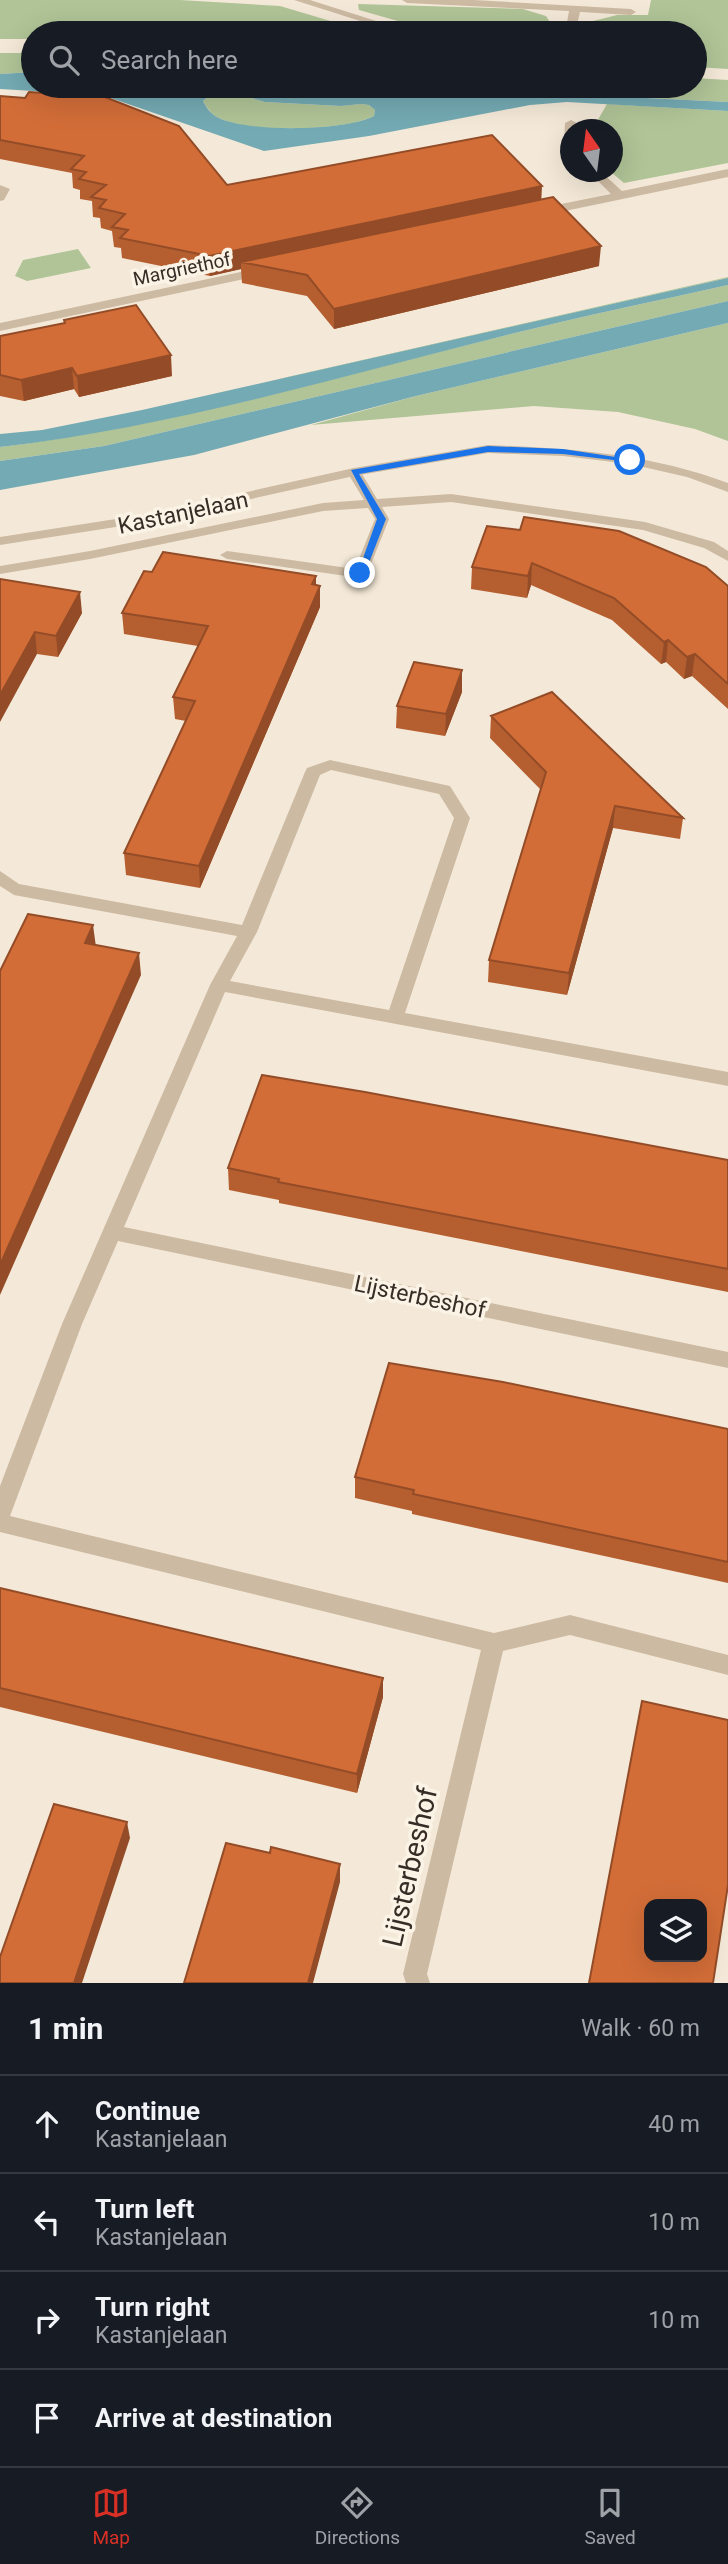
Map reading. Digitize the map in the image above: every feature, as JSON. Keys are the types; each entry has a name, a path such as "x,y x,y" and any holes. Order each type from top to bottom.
{"street":[{"path":"299,0 369,21"},
{"path":"407,0 631,12"},
{"path":"572,21 575,8"},
{"path":"524,215 728,173"},
{"path":"605,182 619,195"},
{"path":"0,189 4,189 0,197"},
{"name":"Margriethof","path":"0,327 282,267"},
{"name":"Kastanjelaan","path":"0,541 148,518 354,472 488,449 563,452 630,460 691,474 728,488"},
{"path":"228,555 360,573 382,519 354,472"},
{"name":"Kastanjelaan","path":"0,570 90,555 323,507 452,498 645,526 709,545 728,557"},
{"path":"0,1514 72,1324 219,985 248,932 313,772 330,765 444,790 462,818 395,1018"},
{"path":"0,877 14,889 248,932"},
{"path":"219,985 728,1079"},
{"name":"Lijsterbeshof","path":"112,1231 728,1360"},
{"path":"0,1523 494,1643 570,1625 728,1665"},
{"name":"Lijsterbeshof","path":"418,1983 415,1974 494,1643"}],"green space":[{"path":"0,0 180,0 280,6 331,21 21,21 21,39 0,39"},
{"path":"651,0 728,0 728,69 707,68 707,21 593,21 617,15 648,15"},
{"path":"358,4 523,9 546,16 549,21 398,21 359,10"},
{"path":"0,53 21,53 21,73 0,74"},
{"path":"707,79 728,80 728,102 647,98 707,98"},
{"path":"206,98 252,98 265,102 341,106 361,104 369,105 375,110 374,116 342,125 272,128 249,126 215,116 203,101"},
{"path":"607,104 728,111 728,163 624,183 623,119 598,119"},
{"path":"78,249 91,268 27,281 15,276 23,260"},
{"path":"728,278 267,382 283,378"},
{"path":"728,285 728,301 104,446 0,461 0,447 65,438 193,413 538,327"},
{"path":"728,323 728,441 695,429 618,412 534,406 311,425 416,396"}],"water":[{"path":"21,73 21,90 0,89 0,74"},
{"path":"111,98 206,98 203,101 217,117 250,126 272,128 342,125 374,116 375,110 369,105 361,104 341,106 265,102 252,98 647,98 728,102 728,111 567,102 530,105 369,136 264,151"},
{"path":"728,278 728,285 538,327 193,414 0,447 0,434 42,430 142,410"},
{"path":"728,301 728,323 416,396 194,455 0,490 0,461 104,446"}],"building":[{"path":"0,96 108,98 179,126 227,185 492,135 542,186 209,256 120,238 128,230 112,227 125,214 99,208 106,200 91,197 106,185 79,179 86,172 71,169 84,156 0,140"},
{"path":"553,197 601,246 334,309 307,275 241,262"},
{"path":"136,305 171,355 77,376 72,368 21,380 0,375 0,336"},
{"path":"524,517 619,531 706,567 728,586 728,684 695,654 687,657 668,640 664,642 614,598 532,563 528,576 472,567 487,526 520,530"},
{"path":"163,552 316,576 312,584 320,586 199,866 124,853 195,701 173,697 208,626 122,613 144,571 152,572"},
{"path":"0,579 80,592 56,636 35,632 0,695"},
{"path":"414,662 462,670 446,714 397,706"},
{"path":"552,692 683,818 615,806 569,973 489,960 546,772 491,716"},
{"path":"28,914 93,925 85,943 139,953 0,1265 0,971"},
{"path":"262,1075 728,1160 728,1269 278,1182 279,1179 228,1168"},
{"path":"389,1363 503,1382 728,1429 728,1562 413,1494 414,1490 355,1477"},
{"path":"0,1588 383,1678 357,1774 0,1688"},
{"path":"642,1701 728,1720 728,1885 713,1983 589,1983"},
{"path":"54,1804 127,1822 74,1983 0,1983 0,1957"},
{"path":"226,1843 270,1853 271,1847 340,1864 308,1983 184,1983"}],"route":[{"path":"360,573 382,519 354,472 488,449 563,452 630,460"}]}
